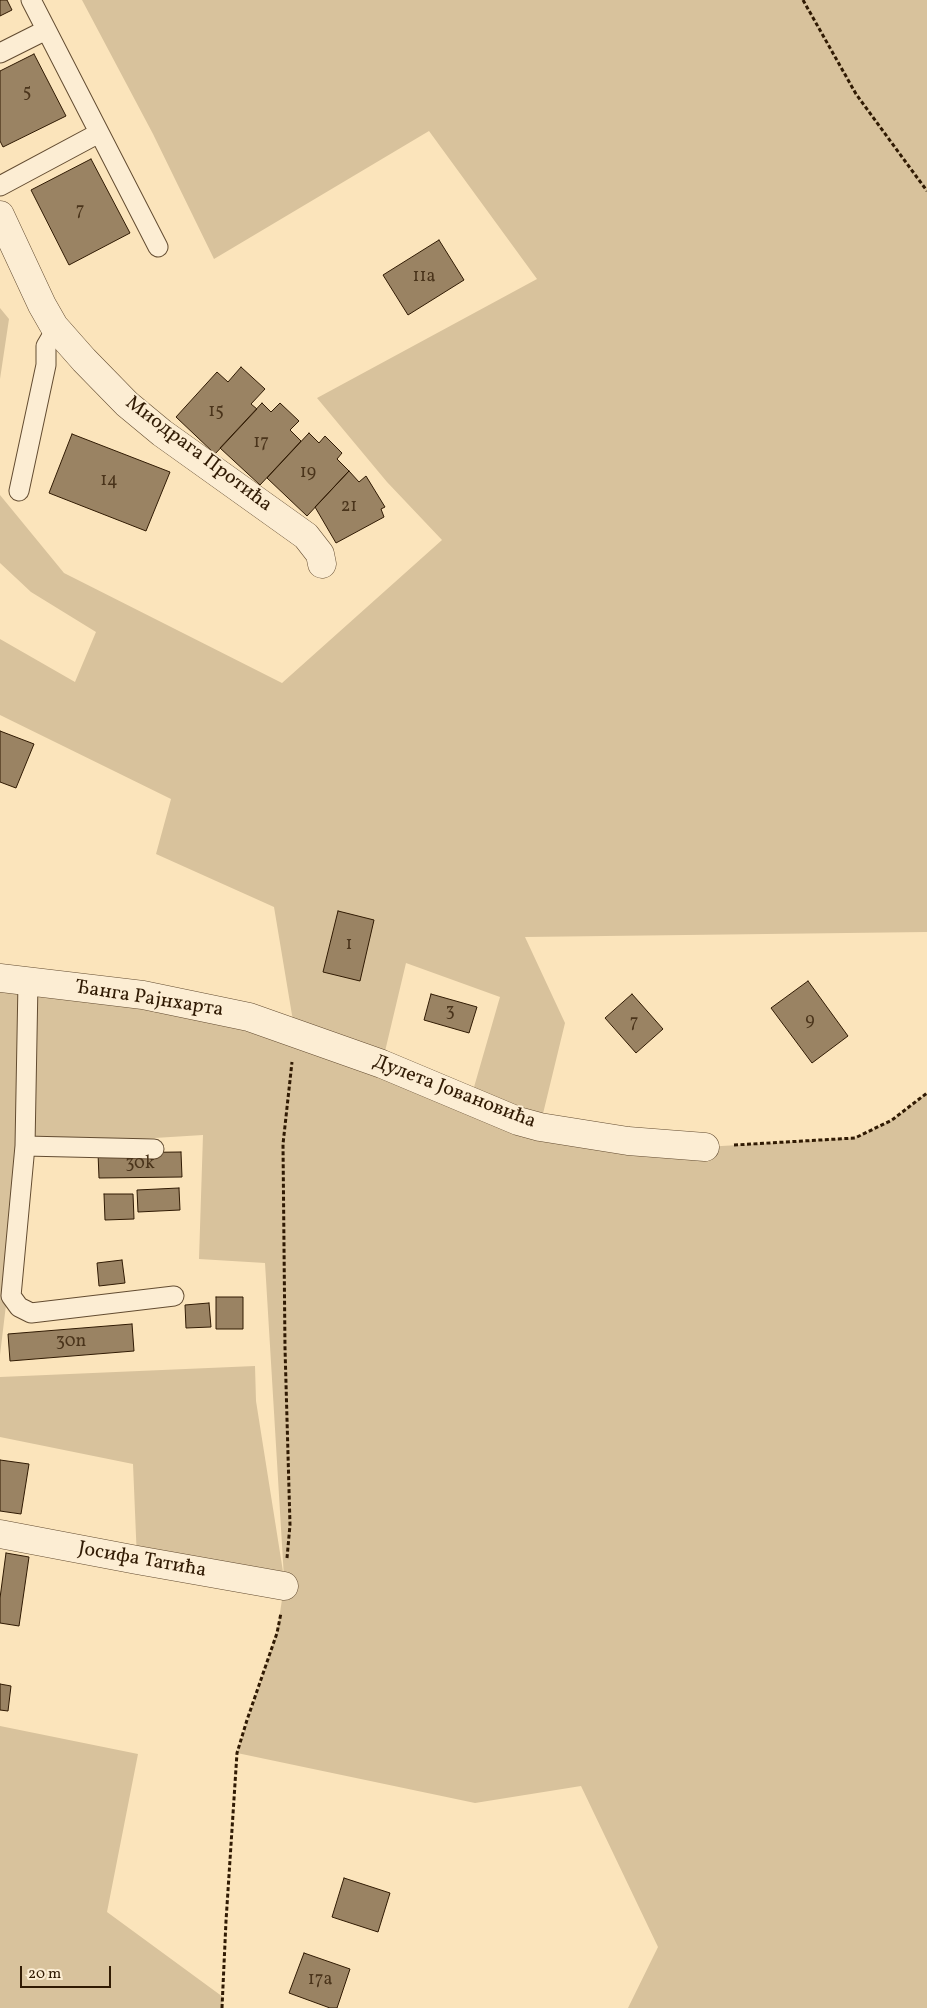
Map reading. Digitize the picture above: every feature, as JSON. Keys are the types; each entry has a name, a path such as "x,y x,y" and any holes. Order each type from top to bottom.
{"street":[{"name":"Миодрага Протића","path":"0,215 42,305 56,329 127,404 207,467 306,536 320,554 322,564"},
{"name":"Ђанга Рајнхарта","path":"0,978 143,995 249,1017 295,1034"},
{"name":"Дулета Јовановића","path":"295,1034 382,1064 518,1122 628,1142 705,1147"},
{"name":"Јосифа Татића","path":"0,1534 284,1586"}],"lane":[{"path":"31,0 158,247"},
{"path":"0,53 46,30"},
{"path":"0,186 99,133"},
{"path":"19,491 46,366 46,346 56,329"},
{"path":"28,982 25,1146 10,1296 19,1307 31,1313 174,1296"},
{"path":"25,1146 154,1149"}],"path":[{"path":"803,0 856,94 927,191"},
{"path":"222,2008 238,1753 247,1720 277,1633 290,1525 284,1300 283,1144 295,1034"},
{"path":"705,1147 855,1138 892,1120 927,1092"}],"shaded area":[{"path":"82,0 927,0 927,932 525,937 565,1023 540,1126 705,1147 855,1138 892,1120 927,1093 927,2008 628,2008 658,1947 581,1786 475,1803 237,1753 277,1633 284,1586 137,1560 133,1464 0,1437 0,1377 255,1366 256,1401 284,1578 265,1263 199,1259 203,1135 25,1146 0,1355 0,978 295,1033 274,907 156,854 171,799 0,715 0,639 75,682 96,632 31,592 0,563 0,495 64,573 282,683 442,540 387,482 317,398 537,279 429,131 214,259 153,134","holes":["406,963 500,997 470,1101 382,1064"]},
{"path":"0,308 9,319 0,379"},
{"path":"0,1726 138,1754 107,1912 223,1997 222,2008 0,2008"}],"building":[{"path":"0,0 7,0 12,10 0,16"},
{"path":"34,54 66,116 3,147 0,141 0,71"},
{"path":"91,159 130,233 69,265 31,190"},
{"path":"439,240 464,280 408,315 383,275"},
{"path":"241,367 265,389 251,404 257,409 215,454 176,417 217,372 228,382"},
{"path":"262,403 271,412 280,403 299,421 290,430 301,441 260,485 220,448"},
{"path":"309,433 319,443 325,436 342,453 337,459 349,471 307,516 267,478"},
{"path":"72,434 170,472 146,531 49,493"},
{"path":"349,471 359,482 366,476 385,507 381,509 384,517 336,543 315,507"},
{"path":"0,731 34,744 16,788 0,782"},
{"path":"338,911 374,920 360,981 323,972"},
{"path":"808,981 848,1036 812,1063 771,1008"},
{"path":"431,994 477,1007 469,1033 424,1020"},
{"path":"632,994 663,1029 636,1053 605,1018"},
{"path":"181,1152 182,1177 99,1178 98,1153"},
{"path":"179,1188 180,1210 138,1212 137,1190"},
{"path":"104,1194 133,1194 134,1219 105,1220"},
{"path":"122,1260 125,1283 99,1286 97,1263"},
{"path":"216,1297 243,1297 243,1329 216,1329"},
{"path":"209,1303 211,1327 186,1328 185,1305"},
{"path":"132,1324 134,1351 10,1361 8,1334"},
{"path":"0,1460 29,1464 21,1514 0,1511"},
{"path":"6,1553 29,1557 19,1626 0,1623 0,1598"},
{"path":"0,1684 11,1686 8,1711 0,1710"},
{"path":"344,1878 390,1893 378,1932 332,1917"},
{"path":"304,1953 350,1969 337,2008 330,2008 289,1993"}]}
